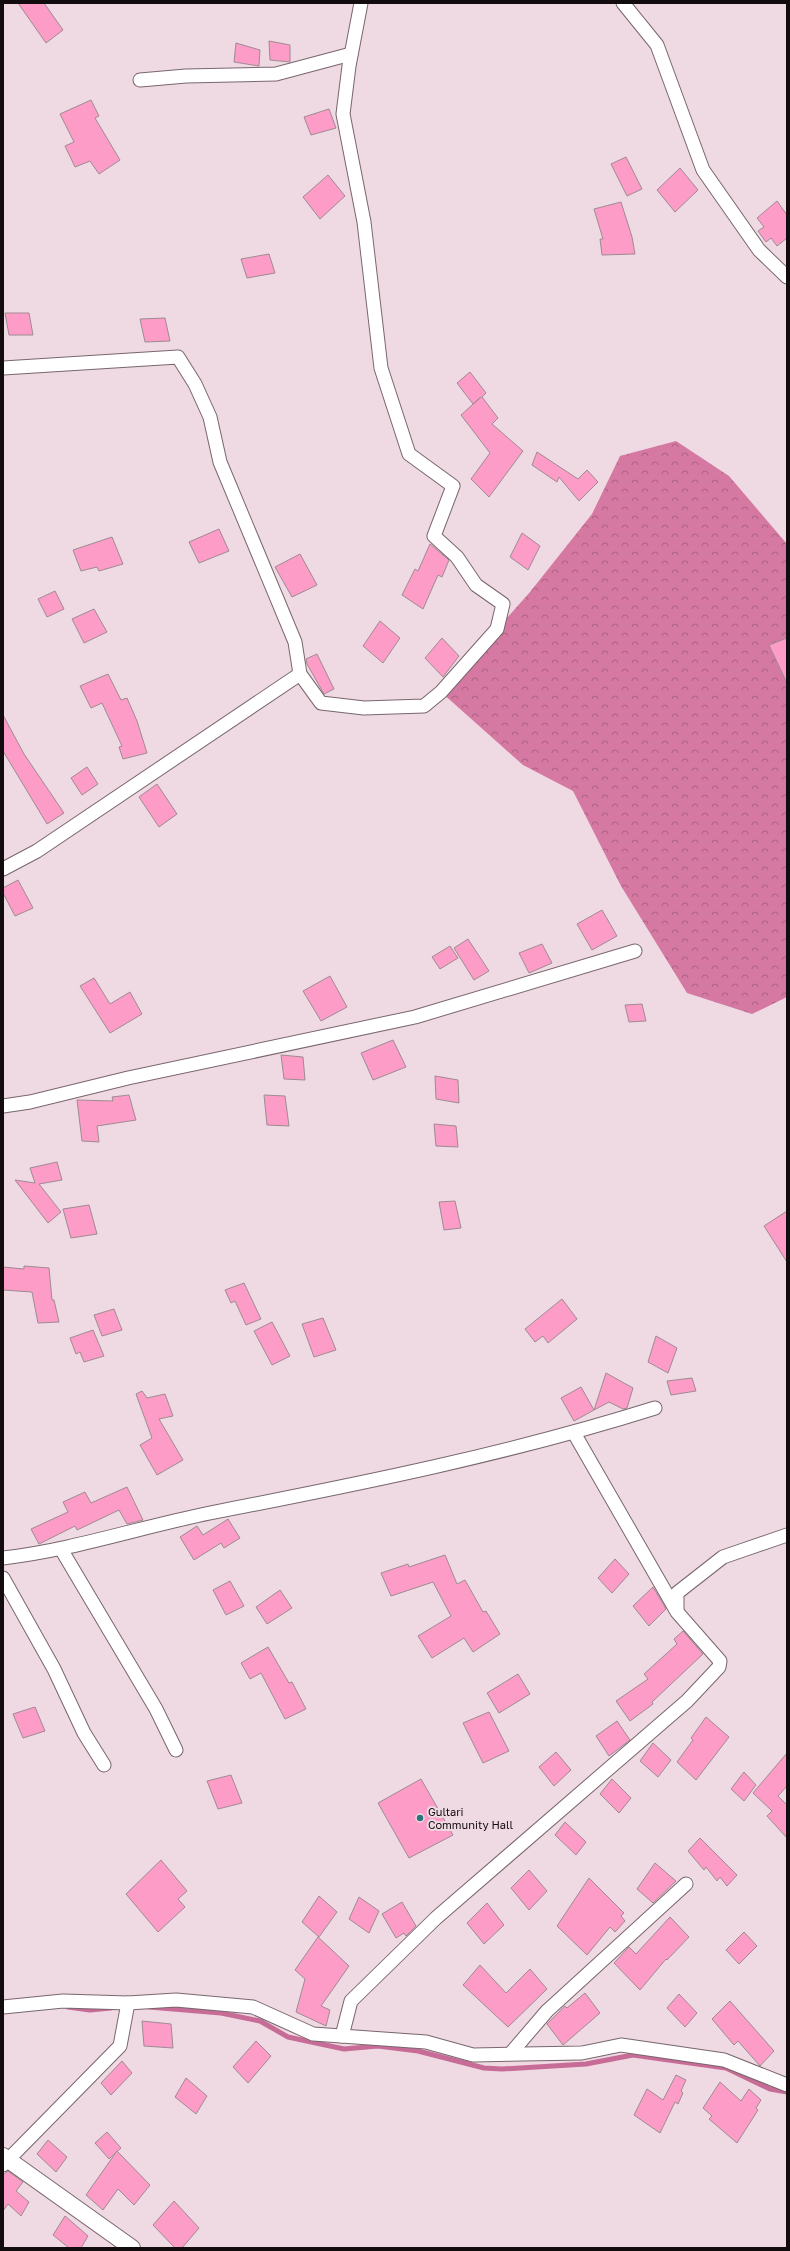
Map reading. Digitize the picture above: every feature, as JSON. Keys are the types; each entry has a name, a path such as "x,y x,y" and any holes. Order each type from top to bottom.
{"street":[{"path":"3,368 178,356 195,384 210,417 220,462 295,642 300,674 321,703 364,708 424,706 441,692 497,629 503,604 476,586 457,557 434,536 453,486 409,454 381,368 364,222 343,114 351,54 361,3"},
{"path":"623,3 657,45 703,170 759,250 787,278"},
{"path":"140,80 186,76 276,74 351,54"},
{"path":"3,869 37,851 300,674"},
{"path":"3,1106 30,1102 128,1078 415,1017 635,951"},
{"path":"3,1558 62,1549 208,1514 289,1499 574,1433 654,1408"},
{"path":"342,2036 351,2001 436,1918 687,1701 719,1667 720,1661 677,1612 574,1433"},
{"path":"677,1612 677,1593 723,1557 787,1535"},
{"path":"62,1549 156,1709 176,1750"},
{"path":"3,1578 54,1669 84,1734 104,1765"},
{"path":"511,2053 547,2011 686,1884"},
{"path":"3,2007 63,2002 176,2000 253,2007 313,2034 426,2042 473,2055 511,2053 582,2053 621,2045 724,2060 787,2085"},
{"path":"128,2002 120,2046 5,2160 132,2248"}],"green space":[{"path":"676,441 729,476 787,544 787,997 752,1014 687,993 621,886 573,791 523,765 441,692 530,592 592,514 620,456"}],"building":[{"path":"18,3 44,3 63,30 46,43"},
{"path":"269,41 290,45 290,62 270,60"},
{"path":"236,43 260,50 259,66 234,62"},
{"path":"91,100 99,116 95,118 120,160 99,174 90,161 75,167 65,146 74,142 60,114"},
{"path":"329,109 336,128 311,135 304,117"},
{"path":"626,157 642,189 627,196 611,164"},
{"path":"680,168 698,190 675,212 657,190"},
{"path":"328,175 345,196 320,219 303,197"},
{"path":"777,201 787,215 787,238 777,246 771,238 766,242 758,231 764,227 757,218"},
{"path":"621,202 632,237 635,254 602,255 600,239 603,239 594,209"},
{"path":"269,254 275,273 247,278 241,259"},
{"path":"5,313 29,313 33,335 9,335"},
{"path":"165,318 170,341 145,342 140,319"},
{"path":"470,372 486,393 482,397 498,418 492,424 523,451 489,497 471,479 490,453 461,415 481,397 473,404 457,383"},
{"path":"537,452 578,479 587,470 598,482 579,501 559,477 557,482 532,465"},
{"path":"219,529 229,551 199,563 189,542"},
{"path":"522,533 540,546 528,570 510,557"},
{"path":"112,537 123,564 99,571 97,567 81,571 73,550"},
{"path":"430,544 449,560 442,577 438,575 423,609 402,595 415,569 418,571"},
{"path":"300,554 317,585 292,597 275,567"},
{"path":"55,591 64,609 47,617 38,599"},
{"path":"94,609 107,632 84,643 72,619"},
{"path":"380,621 400,638 383,663 363,646"},
{"path":"442,638 459,656 443,677 425,658"},
{"path":"787,638 787,683 769,645"},
{"path":"317,654 334,689 324,694 307,664 306,659"},
{"path":"108,674 121,700 127,698 137,721 147,753 123,759 119,747 122,746 102,703 91,708 80,686"},
{"path":"3,715 24,754 64,813 47,824 3,751"},
{"path":"87,767 98,784 82,795 71,778"},
{"path":"157,784 177,814 159,827 139,797"},
{"path":"18,880 33,908 15,916 3,893 3,888"},
{"path":"602,910 617,936 592,950 577,924"},
{"path":"468,939 489,971 474,980 454,948"},
{"path":"542,944 552,963 529,973 519,953"},
{"path":"450,946 458,958 440,969 432,957"},
{"path":"330,976 347,1007 321,1021 303,991"},
{"path":"94,978 110,1004 130,992 142,1014 110,1033 80,986"},
{"path":"642,1004 646,1021 629,1022 625,1005"},
{"path":"393,1040 406,1067 373,1080 361,1053"},
{"path":"281,1055 303,1057 305,1080 284,1079"},
{"path":"435,1076 458,1080 459,1103 436,1099"},
{"path":"129,1095 136,1120 97,1126 99,1142 82,1141 77,1100 113,1101 112,1097"},
{"path":"264,1095 285,1096 289,1126 267,1125"},
{"path":"434,1124 456,1126 458,1147 436,1146"},
{"path":"57,1162 62,1180 39,1184 61,1212 48,1223 15,1180 35,1183 30,1168"},
{"path":"455,1201 461,1228 444,1230 439,1202"},
{"path":"89,1205 97,1234 71,1238 63,1209"},
{"path":"787,1211 787,1262 764,1226"},
{"path":"24,1266 49,1268 52,1300 54,1300 59,1322 38,1323 32,1292 3,1290 3,1267 24,1269"},
{"path":"244,1283 261,1319 246,1325 235,1301 231,1303 225,1290"},
{"path":"562,1299 577,1319 548,1343 543,1336 535,1342 525,1329"},
{"path":"114,1309 122,1330 102,1336 94,1315"},
{"path":"323,1318 336,1350 314,1357 302,1324"},
{"path":"272,1322 290,1356 272,1365 254,1331"},
{"path":"93,1330 104,1356 84,1362 80,1352 76,1354 70,1338"},
{"path":"656,1336 677,1348 668,1373 648,1362"},
{"path":"606,1373 633,1388 627,1408 623,1409 609,1402 594,1410"},
{"path":"692,1378 696,1391 671,1395 667,1381"},
{"path":"581,1387 594,1410 574,1421 561,1398"},
{"path":"142,1391 147,1398 165,1394 173,1416 159,1419 183,1460 157,1475 140,1445 152,1438 136,1394"},
{"path":"127,1487 143,1520 127,1524 119,1510 77,1530 75,1526 39,1544 31,1529 68,1512 63,1502 85,1492 91,1503"},
{"path":"228,1519 240,1538 224,1548 221,1543 194,1560 180,1537 197,1526 203,1535"},
{"path":"445,1555 457,1584 465,1580 483,1612 486,1611 500,1634 473,1652 464,1638 432,1658 418,1636 451,1616 433,1582 391,1596 381,1573 408,1564 409,1567"},
{"path":"615,1559 629,1574 612,1593 598,1578"},
{"path":"230,1581 244,1606 226,1615 213,1590"},
{"path":"653,1587 666,1609 649,1626 633,1606"},
{"path":"280,1590 292,1608 267,1624 256,1607"},
{"path":"683,1631 703,1654 652,1702 653,1704 630,1721 616,1701 648,1679 644,1674 677,1644 674,1639"},
{"path":"268,1647 289,1683 292,1682 306,1709 285,1719 261,1673 250,1679 241,1663"},
{"path":"518,1674 530,1694 499,1713 487,1693"},
{"path":"35,1707 45,1731 23,1738 13,1714"},
{"path":"489,1712 509,1751 483,1763 463,1723"},
{"path":"706,1717 729,1737 696,1780 677,1762 693,1740 691,1738"},
{"path":"617,1721 630,1740 609,1756 596,1736"},
{"path":"653,1743 671,1760 658,1777 640,1761"},
{"path":"556,1752 571,1770 554,1786 539,1767"},
{"path":"787,1753 787,1786 778,1796 787,1805 787,1838 767,1816 772,1811 753,1793"},
{"path":"744,1772 756,1785 744,1801 731,1789"},
{"path":"231,1775 242,1803 218,1809 207,1781"},
{"path":"421,1779 453,1835 409,1858 378,1803"},
{"path":"612,1779 631,1798 619,1813 600,1794"},
{"path":"565,1822 586,1842 576,1855 555,1835"},
{"path":"700,1838 737,1875 727,1886 720,1877 717,1881 706,1867 704,1870 688,1851"},
{"path":"161,1860 187,1891 178,1899 185,1907 158,1932 126,1894"},
{"path":"655,1863 676,1881 653,1903 637,1889"},
{"path":"529,1870 547,1891 529,1910 511,1888"},
{"path":"589,1878 624,1913 621,1916 625,1921 615,1932 610,1927 587,1955 557,1926"},
{"path":"319,1896 337,1912 319,1937 302,1922"},
{"path":"359,1897 379,1911 369,1933 349,1919"},
{"path":"402,1902 416,1926 406,1936 404,1933 396,1938 382,1914"},
{"path":"487,1903 504,1925 484,1944 467,1923"},
{"path":"670,1917 689,1937 667,1960 666,1959 640,1990 614,1963 629,1947 636,1954"},
{"path":"744,1932 757,1946 739,1964 726,1950"},
{"path":"318,1937 349,1966 321,2006 330,2010 326,2026 296,2012 305,1979 295,1970"},
{"path":"480,1965 506,1993 530,1969 547,1989 508,2027 463,1985"},
{"path":"585,1993 600,2013 563,2045 547,2024 565,2006 567,2008"},
{"path":"679,1994 697,2013 685,2027 667,2008"},
{"path":"730,2001 774,2051 760,2066 738,2041 734,2045 712,2019"},
{"path":"142,2021 171,2024 173,2048 144,2046"},
{"path":"256,2041 271,2056 248,2083 233,2067"},
{"path":"122,2061 132,2073 111,2095 101,2083"},
{"path":"676,2075 686,2080 681,2091 683,2093 678,2104 675,2102 660,2133 634,2115 647,2089 663,2100"},
{"path":"186,2078 207,2096 196,2114 175,2097"},
{"path":"720,2082 741,2101 749,2089 761,2100 756,2108 758,2110 737,2143 709,2119 712,2116 703,2108"},
{"path":"107,2132 121,2148 109,2159 95,2143"},
{"path":"48,2140 67,2157 56,2172 37,2154"},
{"path":"117,2151 150,2185 134,2205 118,2189 103,2210 86,2195"},
{"path":"8,2171 23,2182 16,2191 29,2202 21,2216 8,2204 3,2211 3,2175"},
{"path":"174,2201 199,2228 182,2248 175,2248 153,2225"},
{"path":"65,2216 88,2236 81,2248 69,2248 53,2235"}],"waterway":[{"path":"68,2007 90,2010 111,2008"},
{"path":"149,2007 221,2013 260,2021 288,2037 344,2049 378,2046 418,2051 484,2068 502,2069 586,2064 633,2055 726,2068 770,2089 787,2092"}],"place":[{"name":"Gultari Community Hall","path":"420,1818"}]}
